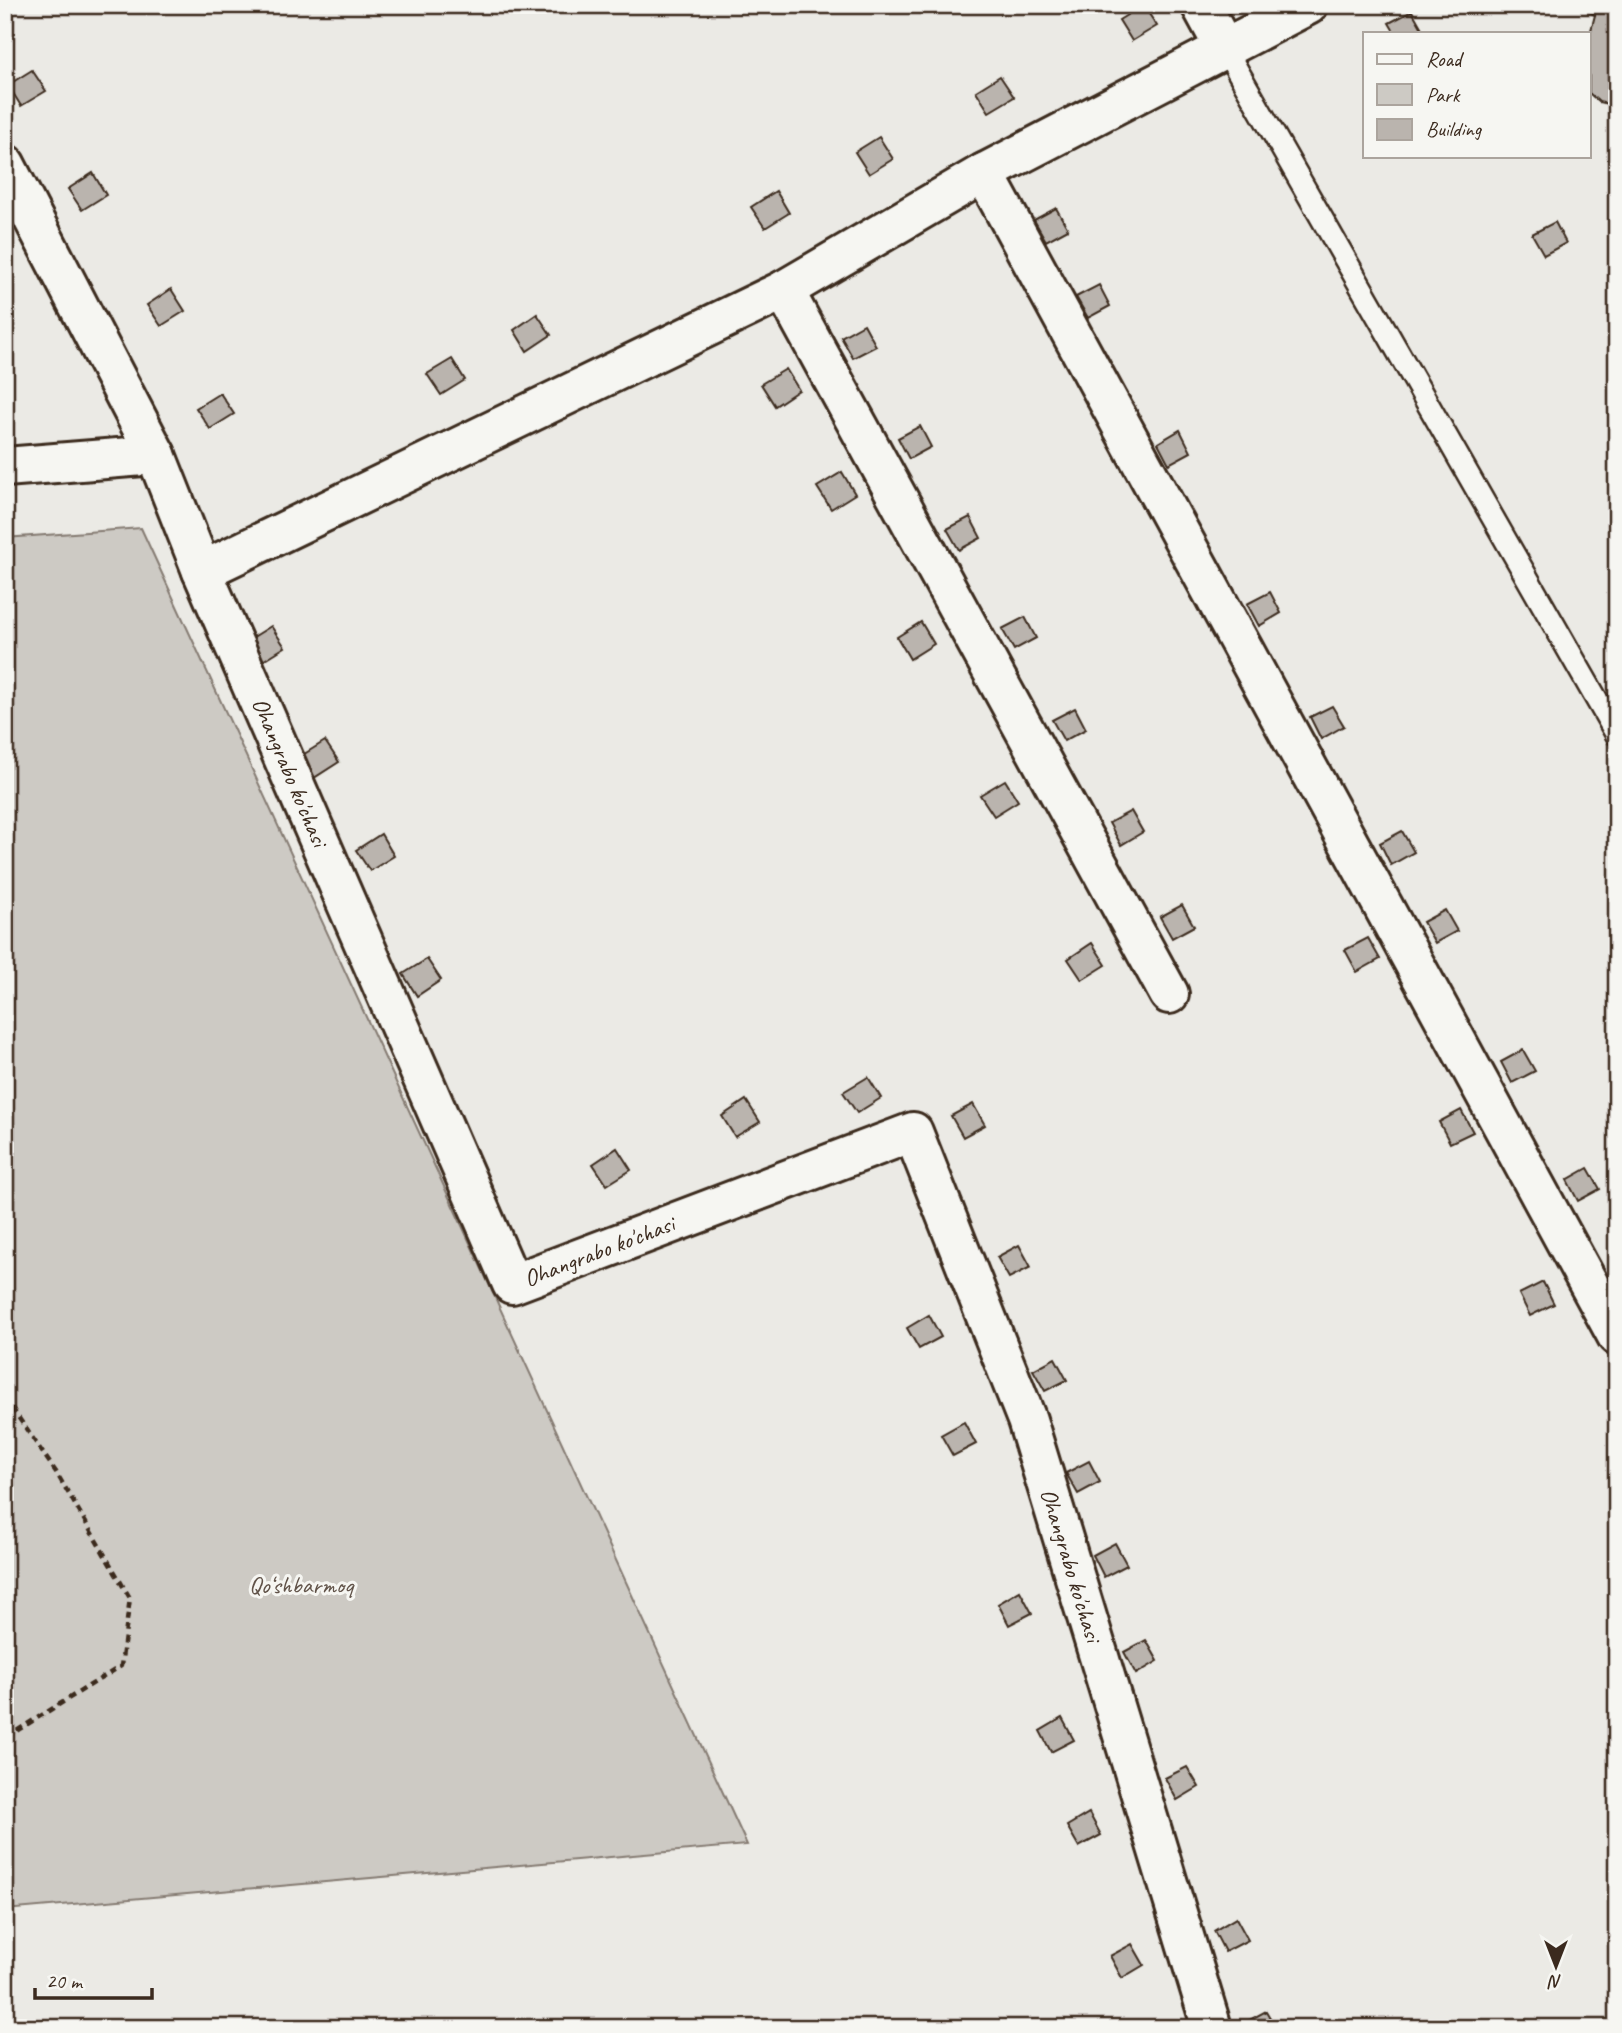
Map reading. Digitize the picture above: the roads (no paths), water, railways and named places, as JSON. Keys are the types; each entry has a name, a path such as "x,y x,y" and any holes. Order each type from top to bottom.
{"street":[{"path":"1201,5 1225,48"},
{"path":"202,570 783,290 984,173 1308,5"},
{"name":"Ohangrabo ko'chasi","path":"5,164 156,455 202,570 512,1284 912,1132 1027,1420 1212,2028"},
{"path":"984,173 1617,1336"},
{"path":"783,290 1168,994"},
{"path":"5,467 156,455"}],"lane":[{"path":"1225,48 1617,735"}],"park label":[{"name":"Qo‘shbarmoq","path":"301,1585"}]}
